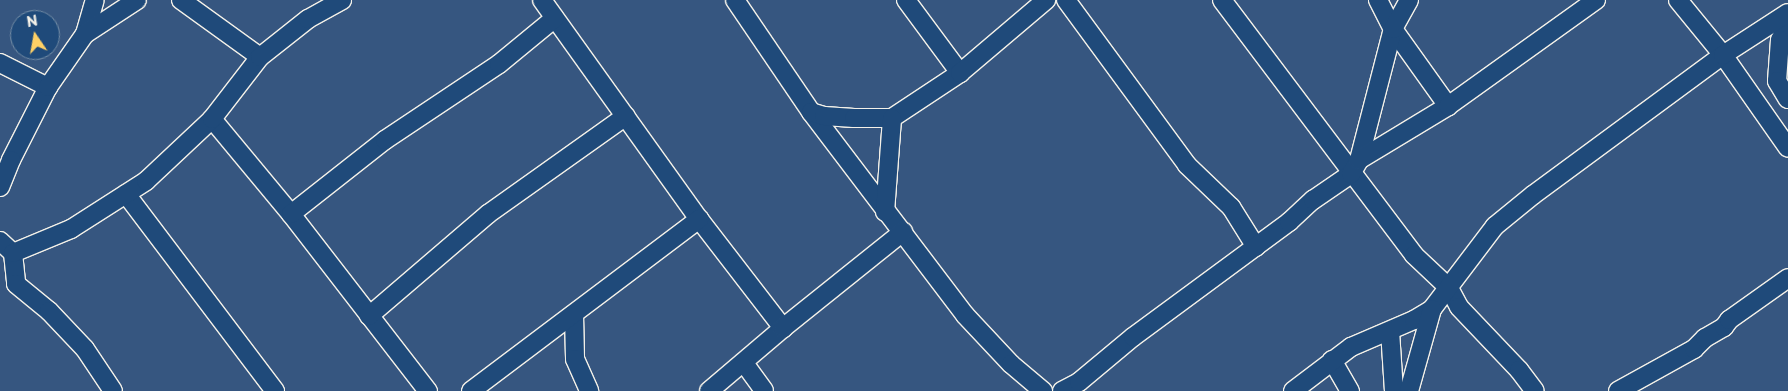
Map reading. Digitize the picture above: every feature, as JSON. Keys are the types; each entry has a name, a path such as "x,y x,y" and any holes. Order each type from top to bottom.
{"street":[{"path":"86,34 94,0"},
{"path":"0,187 11,160 48,87 86,34 137,0"},
{"path":"181,0 260,57"},
{"path":"12,253 71,229 146,181 212,119 260,57 308,19 342,0"},
{"path":"542,0 699,219 783,328"},
{"path":"735,0 811,112 965,315 1011,364 1042,391"},
{"path":"906,0 960,73"},
{"path":"811,112 824,116 892,118 960,73 1046,0"},
{"path":"1066,0 1187,165 1231,207 1256,247"},
{"path":"1222,0 1355,167 1414,255 1449,288 1459,307 1519,370 1534,391"},
{"path":"1378,0 1393,29 1448,106"},
{"path":"1355,167 1393,29 1409,0"},
{"path":"1062,391 1079,382 1133,337 1290,222 1313,200 1355,167 1448,106 1596,0"},
{"path":"1678,0 1723,54 1788,148"},
{"path":"1293,391 1351,347 1414,320 1432,309 1495,226 1533,195 1723,54 1788,13"},
{"path":"291,214 385,140 499,64 555,18"},
{"path":"1788,25 1780,40 1778,81 1788,99"},
{"path":"0,64 48,87"},
{"path":"369,316 488,214 626,116"},
{"path":"886,212 892,118"},
{"path":"212,119 291,214 428,391"},
{"path":"126,194 275,391"},
{"path":"472,391 699,219"},
{"path":"709,391 783,328 903,232"},
{"path":"0,241 12,253 16,284"},
{"path":"0,274 16,284 49,311 85,350 113,391"},
{"path":"1618,391 1694,349 1705,338 1724,327 1729,320 1788,278"},
{"path":"1409,391 1432,309"},
{"path":"574,314 575,359 588,391"},
{"path":"1390,331 1394,391"},
{"path":"1332,360 1350,391"},
{"path":"744,363 764,391"}]}
